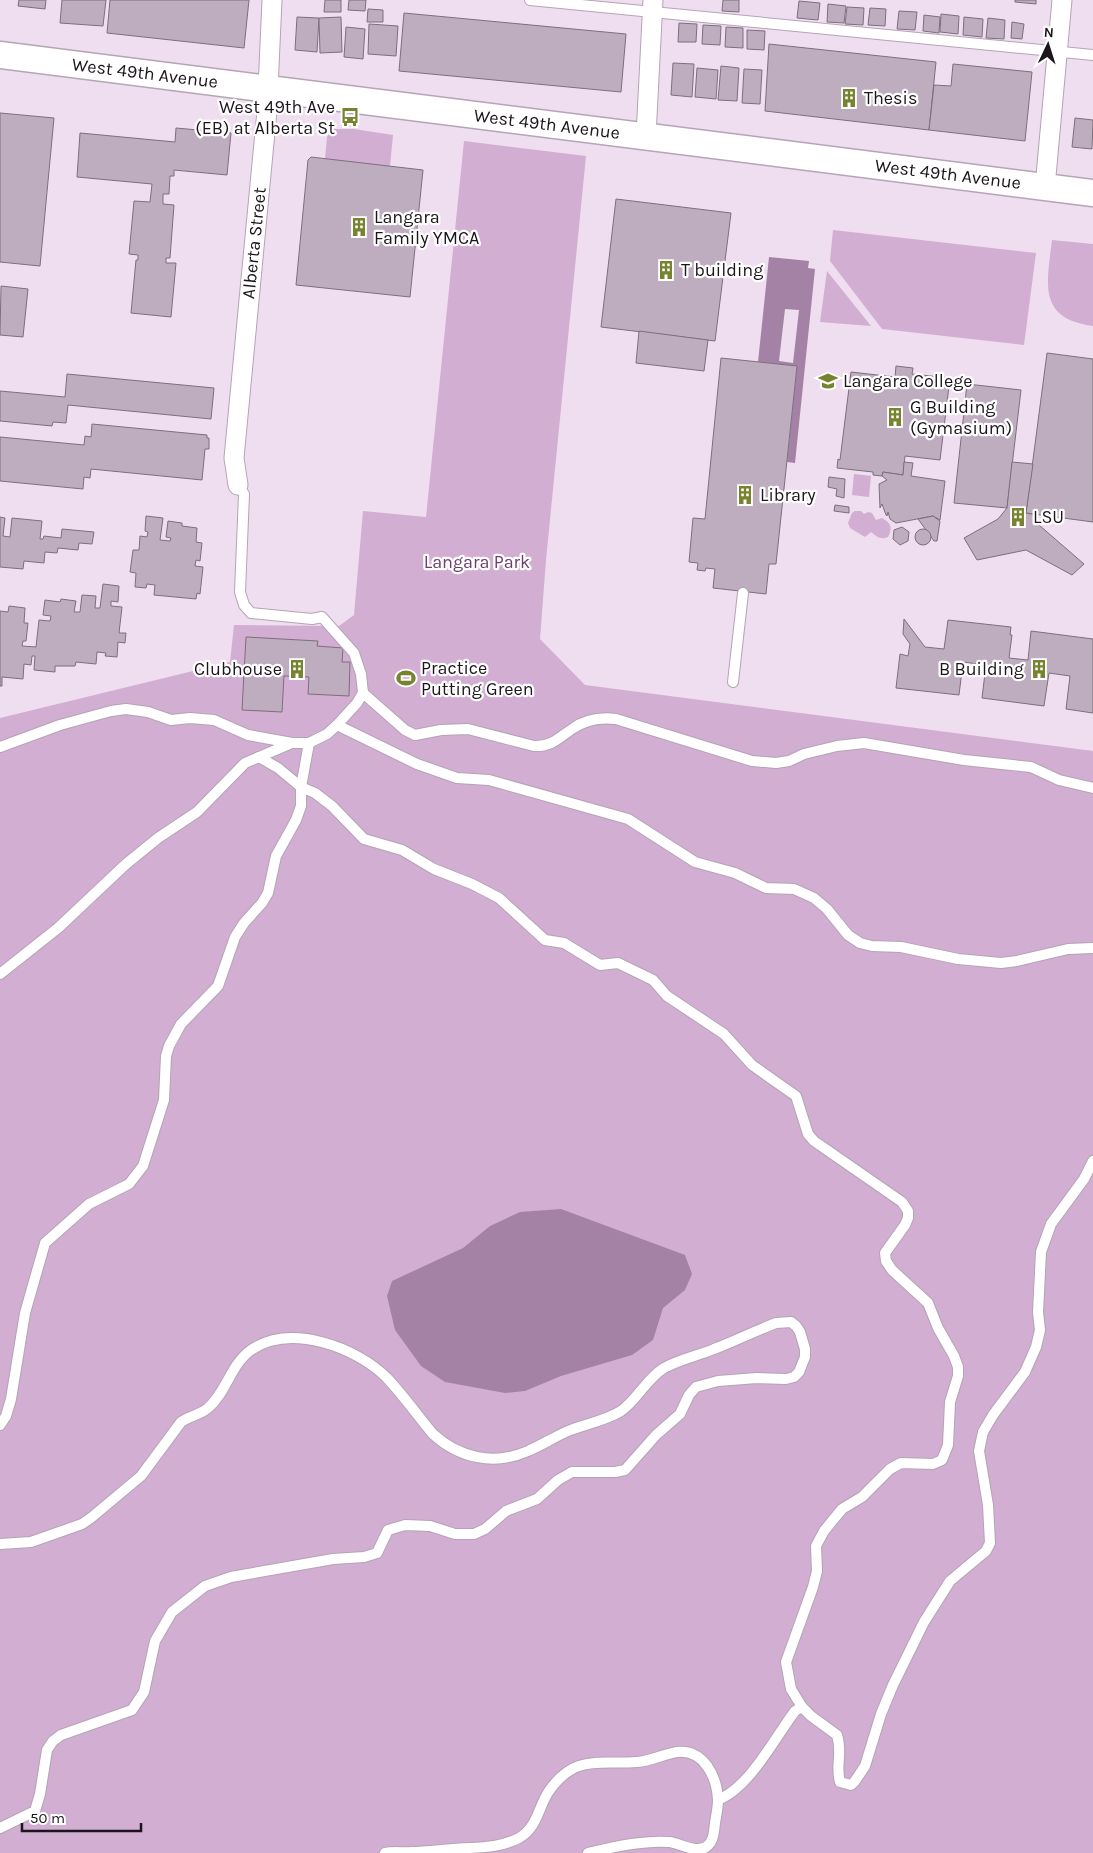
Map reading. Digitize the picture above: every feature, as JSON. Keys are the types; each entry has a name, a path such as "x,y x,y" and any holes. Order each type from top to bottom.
{"street":[{"name":"Alberta Street","path":"238,485 234,458 267,111 272,0"},
{"path":"1044,187 1062,0"},
{"path":"646,136 653,6"},
{"name":"West 49th Avenue","path":"0,55 1093,193"}],"lane":[{"path":"530,0 653,6 1093,55"},
{"path":"0,747 60,725 111,711 126,710 148,712 171,720 190,718 214,720 248,735 292,743 309,743 327,734 357,703 363,693 361,674 354,654 322,617 312,619 251,613 244,605 240,592 244,494 238,485"},
{"path":"733,682 743,593"},
{"path":"363,693 405,730 415,736 450,729 468,729 534,746 541,746 553,743 583,722 605,718 616,719 752,762 789,761 804,754 837,746 864,744 964,760 1031,767 1058,780 1093,788"},
{"path":"337,725 417,764 457,778 489,780 628,819 695,862 735,873 766,888 794,889 814,898 828,909 848,935 860,943 872,946 901,946 958,959 1001,963 1017,962 1068,949 1093,948"},
{"path":"0,974 58,928 126,864 158,838 197,812 245,764 292,743"},
{"path":"0,1425 6,1416 11,1399 24,1318 45,1243 89,1204 129,1184 143,1166 164,1100 166,1056 169,1046 181,1024 218,986 234,937 268,893 276,856 296,820 301,806 301,787 309,743"},
{"path":"259,757 278,768 301,787 315,793 332,806 364,839 402,850 434,869 472,884 499,898 545,940 564,943 600,965 618,963 653,980 667,996 724,1034 752,1065 796,1096 808,1134 814,1141 902,1202 908,1211 905,1225 885,1253 886,1261 892,1270 928,1303 938,1328 958,1367 958,1376 950,1402 948,1445 942,1460 933,1464 901,1463 890,1469 862,1497 842,1510 824,1531 816,1546 817,1571 813,1587 786,1662 791,1689 802,1707 837,1735 840,1753 838,1775 840,1782 845,1785 851,1785 865,1766 881,1714 924,1622 950,1581 986,1551 990,1543 988,1505 979,1451 983,1432 993,1415 1025,1372 1036,1347 1040,1330 1038,1312 1040,1252 1051,1224 1084,1179 1093,1160"},
{"path":"0,1544 31,1542 82,1524 92,1517 141,1476 181,1422 189,1416 207,1409 242,1359 251,1350 272,1342 295,1338 311,1339 332,1344 353,1354 386,1378 441,1442 449,1448 467,1455 491,1458 509,1457 528,1451 571,1430 610,1417 622,1410 663,1369 776,1323 791,1322 796,1326 804,1340 805,1357 799,1372 794,1377 786,1379 757,1378 718,1381 696,1387 689,1395 680,1414 656,1435 625,1470 616,1472 572,1472 558,1480 537,1499 506,1511 485,1529 474,1534 455,1534 430,1526 405,1525 388,1530 377,1553 364,1557 333,1559 231,1577 205,1586 172,1612 155,1641 144,1692 132,1710 61,1735 53,1741 47,1750 40,1794 35,1811 0,1828"},
{"path":"718,1800 731,1795 758,1764 795,1710 802,1707"},
{"path":"385,1853 488,1848 519,1838 533,1825 548,1793 555,1784 569,1771 579,1765 639,1762 678,1752 692,1753 709,1767 714,1779 718,1800 712,1840 708,1846 702,1849 692,1849 672,1842 659,1842 622,1846 588,1853"}],"green space":[{"path":"332,129 354,129 393,135 390,166 325,159 327,137"},
{"name":"Langara Park","path":"464,141 586,156 546,560 540,639 585,685 1093,751 1093,1853 0,1853 0,718 230,662 234,625 339,626 354,615 363,511 426,517"},
{"path":"833,230 1036,253 1024,345 882,329 830,261"},
{"path":"1052,240 1093,244 1093,326 1075,322 1062,316 1054,307 1048,284"},
{"path":"827,271 871,326 820,322"},
{"path":"854,474 871,476 869,497 852,495"},
{"path":"861,511 864,514 872,513 876,520 882,518 885,520 891,528 888,537 879,538 871,532 865,537 850,528 848,523 852,513"}],"shaded area":[{"path":"769,257 809,261 808,268 815,269 795,463 787,462 797,366 758,362","holes":["785,309 799,310 793,363 779,361"]},
{"path":"561,1209 685,1255 692,1274 685,1290 663,1308 653,1340 632,1355 561,1376 525,1391 505,1393 445,1382 421,1366 395,1330 387,1296 392,1281 463,1248 490,1226 520,1212"}],"building":[{"path":"19,0 46,0 45,9 18,6"},
{"path":"62,0 106,0 103,26 60,23"},
{"path":"110,0 249,0 244,48 107,33"},
{"path":"325,0 341,0 341,12 324,12"},
{"path":"349,0 366,0 365,11 348,10"},
{"path":"723,0 739,0 739,12 722,11"},
{"path":"1015,0 1036,0 1036,4 1015,2"},
{"path":"799,1 820,3 818,20 797,18"},
{"path":"828,4 846,6 844,23 827,22"},
{"path":"847,7 864,8 863,25 845,24"},
{"path":"870,8 886,9 885,26 868,25"},
{"path":"368,9 383,10 383,22 367,22"},
{"path":"899,11 917,12 915,30 897,29"},
{"path":"404,13 626,34 621,92 399,71"},
{"path":"941,14 959,16 958,34 940,32"},
{"path":"924,15 940,17 939,33 923,31"},
{"path":"297,17 319,18 317,52 295,50"},
{"path":"341,17 342,52 320,53 319,18"},
{"path":"964,17 983,19 982,37 963,35"},
{"path":"988,18 1005,20 1004,39 986,38"},
{"path":"1012,22 1024,24 1022,39 1011,38"},
{"path":"679,23 697,24 696,42 678,42"},
{"path":"369,24 398,26 396,56 368,54"},
{"path":"703,25 721,26 720,45 702,44"},
{"path":"346,27 365,29 363,59 344,57"},
{"path":"726,27 743,28 743,48 725,47"},
{"path":"747,30 765,31 764,50 747,49"},
{"name":"Thesis","path":"769,44 936,62 929,130 765,111"},
{"path":"673,63 694,64 692,97 671,95"},
{"path":"953,64 1032,72 1025,141 929,130 934,85 951,86"},
{"path":"721,66 739,68 737,101 718,100"},
{"path":"697,68 718,70 716,99 695,97"},
{"path":"744,69 762,70 760,104 742,103"},
{"path":"0,113 54,118 40,266 0,262"},
{"path":"1075,118 1093,120 1092,149 1072,147"},
{"path":"176,128 231,133 227,175 174,170 174,176 170,176 169,194 163,194 163,204 174,205 170,258 166,258 166,263 176,263 171,317 131,313 136,260 138,260 138,255 129,254 134,201 150,202 152,184 77,177 80,133 175,142"},
{"name":"Langara Family YMCA","path":"311,157 423,170 410,297 296,285 308,160"},
{"name":"T building","path":"616,199 731,213 715,341 601,327"},
{"path":"1,286 28,289 23,337 0,335"},
{"path":"639,331 708,340 704,371 636,363"},
{"path":"1047,353 1093,359 1093,522 1026,513"},
{"name":"Library","path":"721,358 797,366 776,564 769,564 766,594 713,588 715,569 697,570 698,563 689,562 693,518 705,519"},
{"name":"G Building (Gymasium)","path":"896,366 913,368 912,374 950,378 940,460 905,456 903,475 883,472 882,476 873,475 873,472 837,468 838,459 840,460 851,372 895,377"},
{"path":"67,374 214,388 211,419 68,405 66,423 53,422 52,426 0,421 0,391 65,397"},
{"path":"967,384 1021,390 1007,508 954,503"},
{"path":"92,424 207,435 207,438 209,438 209,449 205,449 202,480 91,469 90,478 84,477 83,489 0,481 0,437 84,445 85,436 91,437"},
{"path":"904,462 913,463 911,476 945,481 940,520 933,516 896,523 890,519 888,512 886,515 882,504 880,508 879,484 887,480 882,476 883,472 903,475"},
{"name":"LSU","path":"1012,462 1033,464 1026,513 1037,515 1036,520 1039,525 1084,564 1072,575 1026,550 977,560 964,538 998,519 1007,508"},
{"path":"829,477 845,479 844,498 836,496 837,489 828,487"},
{"path":"835,505 849,507 849,513 834,511"},
{"path":"146,516 163,518 160,540 170,541 171,538 166,537 168,521 182,523 182,526 197,528 196,542 202,543 200,561 196,560 195,566 203,567 200,594 197,593 196,599 154,595 155,585 147,584 146,588 135,587 136,573 130,572 133,550 139,550 140,536 147,537 148,532 145,531"},
{"path":"933,516 940,521 937,541 934,541 918,519"},
{"path":"0,517 5,518 3,536 10,537 12,518 42,521 40,539 43,539 44,536 61,538 62,529 94,532 92,544 79,543 78,550 58,548 57,553 45,552 44,563 24,561 23,569 0,567"},
{"path":"902,527 909,532 908,541 900,545 893,539 894,530"},
{"path":"923,529 931,537 923,545 915,537"},
{"path":"103,584 119,586 118,602 111,601 111,606 122,607 119,633 126,633 125,643 118,642 117,657 105,656 106,653 97,652 96,664 76,662 75,666 55,666 55,672 34,670 35,656 32,656 31,665 24,664 23,679 2,677 2,686 0,686 0,611 8,612 9,606 25,608 24,623 28,623 26,641 23,641 22,646 36,647 39,620 50,621 51,616 43,615 45,600 60,602 61,599 76,601 74,612 80,612 82,595 96,596 95,608 100,608"},
{"name":"B Building","path":"904,619 925,647 944,649 948,620 1011,627 1010,635 1012,635 1009,658 1028,660 1031,631 1093,639 1093,713 1066,709 1070,676 1049,673 1044,706 982,698 986,665 963,662 959,695 896,688 900,654 908,656 910,644 903,634"},
{"name":"Clubhouse","path":"246,637 318,641 317,646 343,648 342,662 350,662 349,696 308,694 309,677 284,676 282,712 242,710"}],"place":[{"name":"Thesis","path":"849,98"},
{"name":"West 49th Ave (EB) at Alberta St","path":"350,117"},
{"name":"Langara Family YMCA","path":"359,227"},
{"name":"T building","path":"666,270"},
{"name":"Langara College","path":"828,381"},
{"name":"G Building (Gymasium)","path":"895,417"},
{"name":"Library","path":"745,495"},
{"name":"LSU","path":"1018,517"},
{"name":"Clubhouse","path":"297,669"},
{"name":"B Building","path":"1039,669"},
{"name":"Practice Putting Green","path":"406,678"}]}
